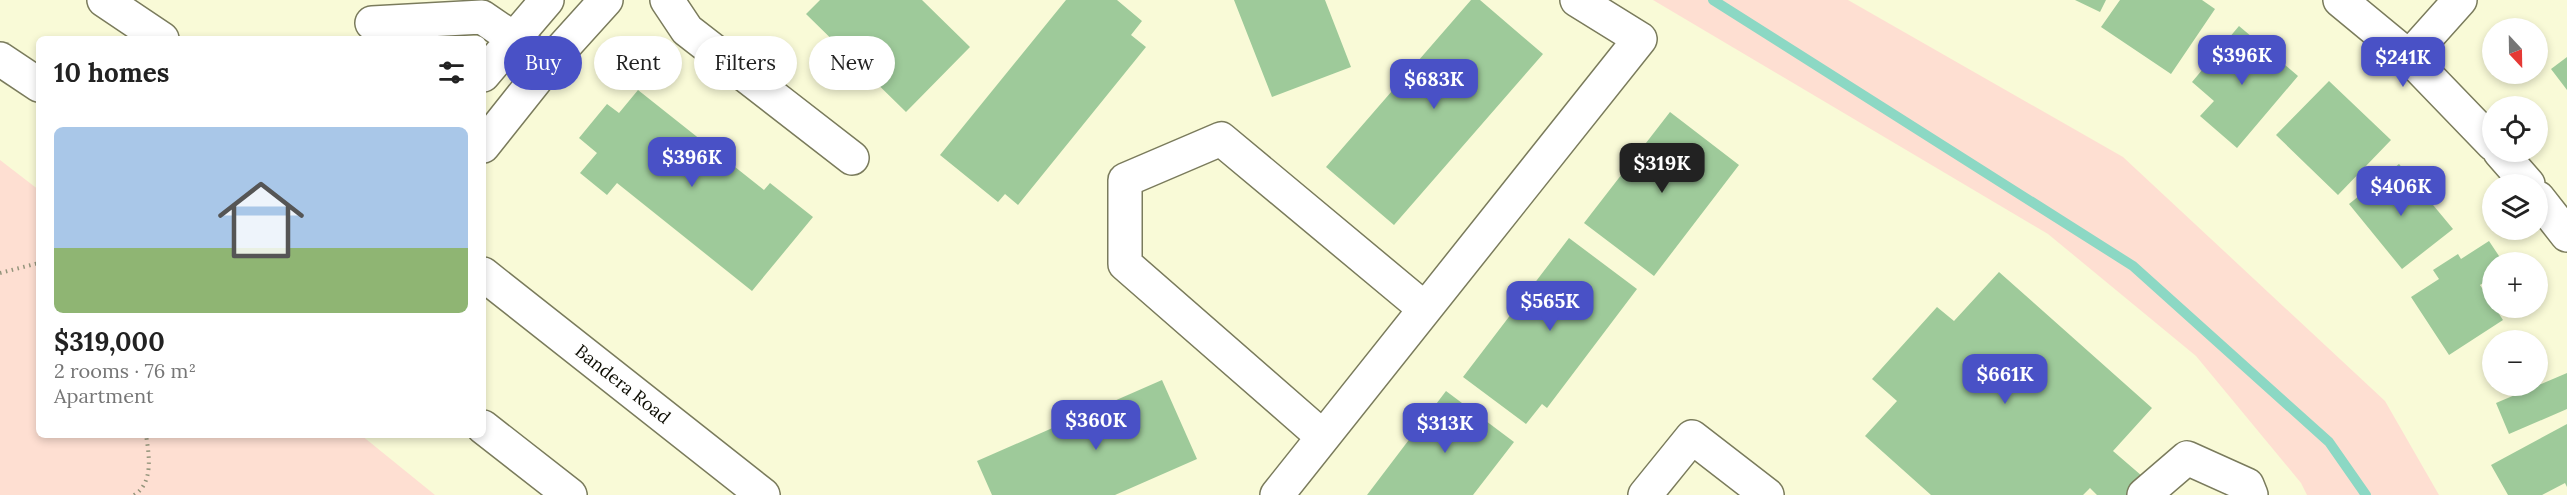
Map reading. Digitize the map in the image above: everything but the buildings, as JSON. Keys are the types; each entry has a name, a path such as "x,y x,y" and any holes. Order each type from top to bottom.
{"main road":[{"path":"104,0 158,36"},
{"path":"372,23 482,17 513,36 547,0"},
{"path":"573,36 606,0"},
{"path":"667,0 687,30 852,158"},
{"path":"1277,495 1640,39 1577,0"},
{"path":"2340,0 2409,57 2482,133"},
{"path":"2409,57 2460,0"},
{"path":"486,71 504,48"},
{"path":"0,59 36,83"},
{"path":"486,142 528,90"},
{"path":"1323,437 1125,264 1125,180 1221,139 1425,309"},
{"path":"2509,162 2519,174"},
{"path":"2548,211 2567,235"},
{"name":"Bandera Road","path":"486,276 763,495"},
{"path":"486,430 570,495"},
{"path":"1645,495 1692,437 1767,495"},
{"path":"2144,495 2187,458 2247,485 2251,495"}],"path":[{"path":"0,273 36,264"},
{"path":"134,495 139,492 151,464 147,438"}],"shaded area":[{"path":"1653,0 1848,0 2123,157 2385,401 2439,495 2307,495 2301,483 2196,356 2048,234"},
{"path":"0,160 36,188 36,438 365,438 435,495 0,495"}],"waterway":[{"path":"1713,0 2133,266 2329,442 2366,495"}]}
